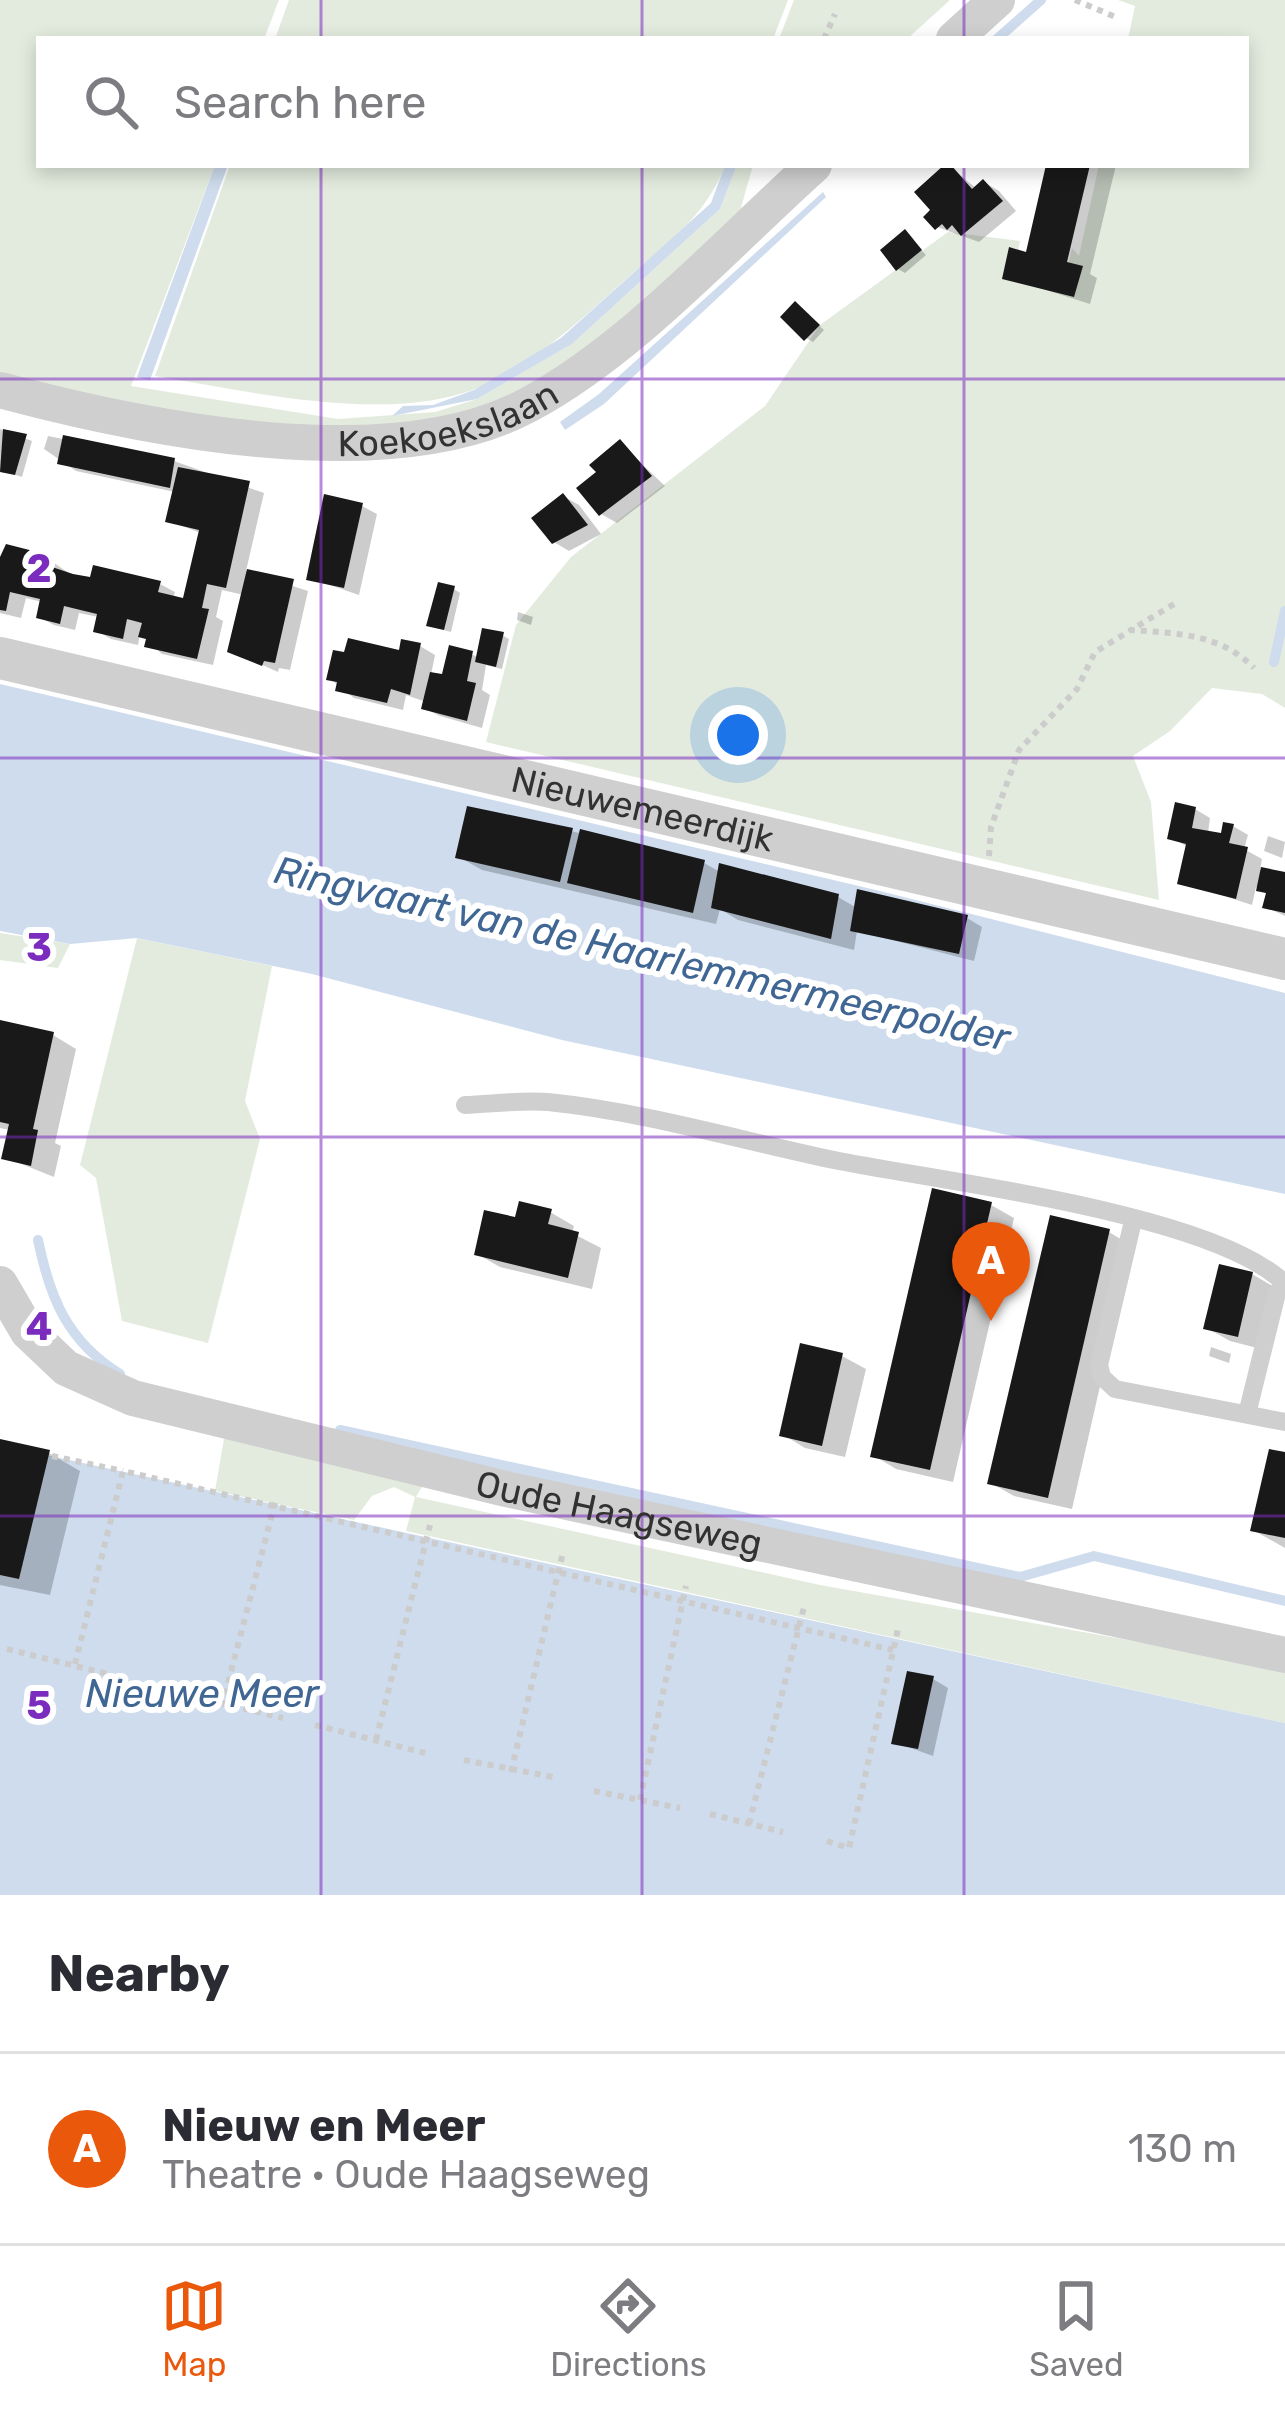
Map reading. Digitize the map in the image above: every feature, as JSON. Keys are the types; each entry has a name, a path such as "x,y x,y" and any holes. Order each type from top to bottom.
{"street":[{"path":"957,36 998,0"},
{"name":"Koekoekslaan","path":"0,390 199,431 323,443 398,441 467,429 526,406 572,379 811,168"},
{"name":"Nieuwemeerdijk","path":"0,658 1285,959"},
{"name":"Oude Haagseweg","path":"0,1284 28,1332 66,1368 133,1398 506,1489 1285,1655"}],"lane":[{"path":"465,1105 541,1101 610,1110 1133,1221 1258,1260 1283,1281 1247,1414"},
{"path":"1133,1221 1099,1365 1102,1377 1115,1389 1285,1422"}],"path":[{"path":"1075,0 1098,4 1118,18"},
{"path":"825,36 835,14"},
{"path":"986,889 991,827 1019,749 1077,689 1095,652 1174,604"},
{"path":"1131,630 1185,633 1237,650 1254,668"},
{"path":"52,1456 276,1502 893,1650"},
{"path":"75,1664 123,1471"},
{"path":"222,1706 276,1502"},
{"path":"376,1740 430,1525"},
{"path":"511,1772 563,1552"},
{"path":"640,1800 686,1586"},
{"path":"749,1824 804,1607"},
{"path":"827,1840 849,1848 898,1629"},
{"path":"7,1648 112,1675"},
{"path":"150,1686 283,1718"},
{"path":"315,1725 425,1753"},
{"path":"464,1760 554,1777"},
{"path":"594,1791 680,1808"},
{"path":"710,1814 783,1832"}],"shaded area":[{"path":"0,0 279,0 265,36 36,36 36,168 214,168 131,386 338,419 435,412 477,399 572,344 720,209 736,168 752,168 737,222 565,376 417,431 195,424 0,375"},
{"path":"289,0 788,0 774,36 276,36"},
{"path":"794,0 950,0 910,36 780,36"},
{"path":"1118,0 1285,0 1285,708 1262,694 1212,688 1170,731 1133,756 1151,802 1159,900 486,742 516,625 571,557 765,406 820,325 948,232 1020,241 1014,272 1064,283 1072,248 1079,256 1098,168 1249,168 1249,36 1129,36 1135,6"},
{"path":"229,168 724,168 707,200 684,228 575,325 539,353 480,387 444,398 362,404 275,396 155,376"},
{"path":"0,933 70,944 58,968 0,960"},
{"path":"137,938 272,966 245,1101 260,1139 208,1343 122,1321 96,1178 80,1165"},
{"path":"225,1433 427,1478 416,1497 820,1585 1285,1668 1285,1723 406,1531 415,1497 394,1487 372,1496 354,1520 215,1491"}],"water":[{"path":"214,168 227,168 150,380 137,377"},
{"path":"724,168 736,168 720,209 572,344 477,399 392,416 403,406 433,405 474,390 561,338 711,203"},
{"path":"823,192 826,197 604,404 565,430 560,422 599,394"},
{"name":"Ringvaart van de Haarlemmermeerpolder","path":"0,684 880,891 1285,993 1285,1194 562,1040 312,974 137,938 70,944 0,931"},
{"name":"Nieuwe Meer","path":"0,1445 1285,1723 1285,1895 0,1895"}],"building":[{"path":"941,168 954,168 972,189 983,179 1003,201 961,236 952,225 947,230 942,224 935,230 923,217 930,210 914,192"},
{"path":"1045,168 1089,168 1067,262 1083,266 1074,297 1002,279 1009,247 1026,252"},
{"path":"905,229 922,250 896,271 880,250"},
{"path":"795,301 820,325 804,341 780,317"},
{"path":"3,429 27,434 15,475 0,472"},
{"path":"63,435 175,458 170,488 57,464"},
{"path":"620,439 652,476 599,516 576,488 596,472 589,465"},
{"path":"178,467 250,481 226,588 207,584 202,608 209,609 197,659 144,647 146,639 138,637 142,623 127,619 123,639 93,632 97,614 64,606 60,624 36,618 40,599 10,592 6,611 0,610 0,557 6,544 49,555 46,565 73,574 90,577 93,565 161,581 158,592 183,598 199,530 165,522"},
{"path":"563,493 588,525 552,544 531,518"},
{"path":"324,494 363,503 344,588 306,580"},
{"path":"247,569 294,579 275,663 264,661 262,666 227,652"},
{"path":"438,582 455,586 444,630 426,626"},
{"path":"482,628 504,632 496,667 475,662"},
{"path":"348,638 399,650 401,639 421,643 410,695 391,689 387,703 335,691 337,682 326,680 333,650 344,652"},
{"path":"449,645 473,651 467,681 476,683 467,721 421,709 430,672 442,674"},
{"path":"1175,802 1196,807 1192,828 1221,833 1223,822 1234,824 1229,843 1248,847 1236,899 1177,884 1186,844 1167,839"},
{"path":"467,806 573,828 560,882 455,858"},
{"path":"580,829 705,860 693,913 567,883"},
{"path":"719,863 839,894 831,939 711,908"},
{"path":"1261,867 1285,872 1285,913 1262,908 1266,893 1256,891"},
{"path":"857,889 968,915 959,954 850,931"},
{"path":"0,1020 54,1032 33,1129 38,1130 31,1166 1,1159 9,1124 0,1122"},
{"path":"932,1188 992,1202 930,1470 870,1457"},
{"path":"519,1201 552,1209 548,1224 579,1232 568,1278 474,1255 484,1210 515,1217"},
{"path":"1050,1215 1110,1229 1048,1498 987,1484"},
{"path":"1219,1264 1253,1272 1238,1337 1203,1329"},
{"path":"800,1343 843,1353 822,1446 779,1436"},
{"path":"0,1439 50,1450 19,1579 0,1575"},
{"path":"1269,1449 1285,1452 1285,1538 1250,1531"},
{"path":"907,1671 934,1676 918,1749 891,1744"}],"waterway":[{"path":"1000,36 1041,0"},
{"path":"1274,662 1285,611"},
{"path":"38,1240 48,1281 64,1316 87,1347 120,1374"},
{"path":"340,1430 1020,1577 1094,1556 1285,1601"}],"place":[{"name":"Nieuw en Meer","path":"991,1321"}]}
